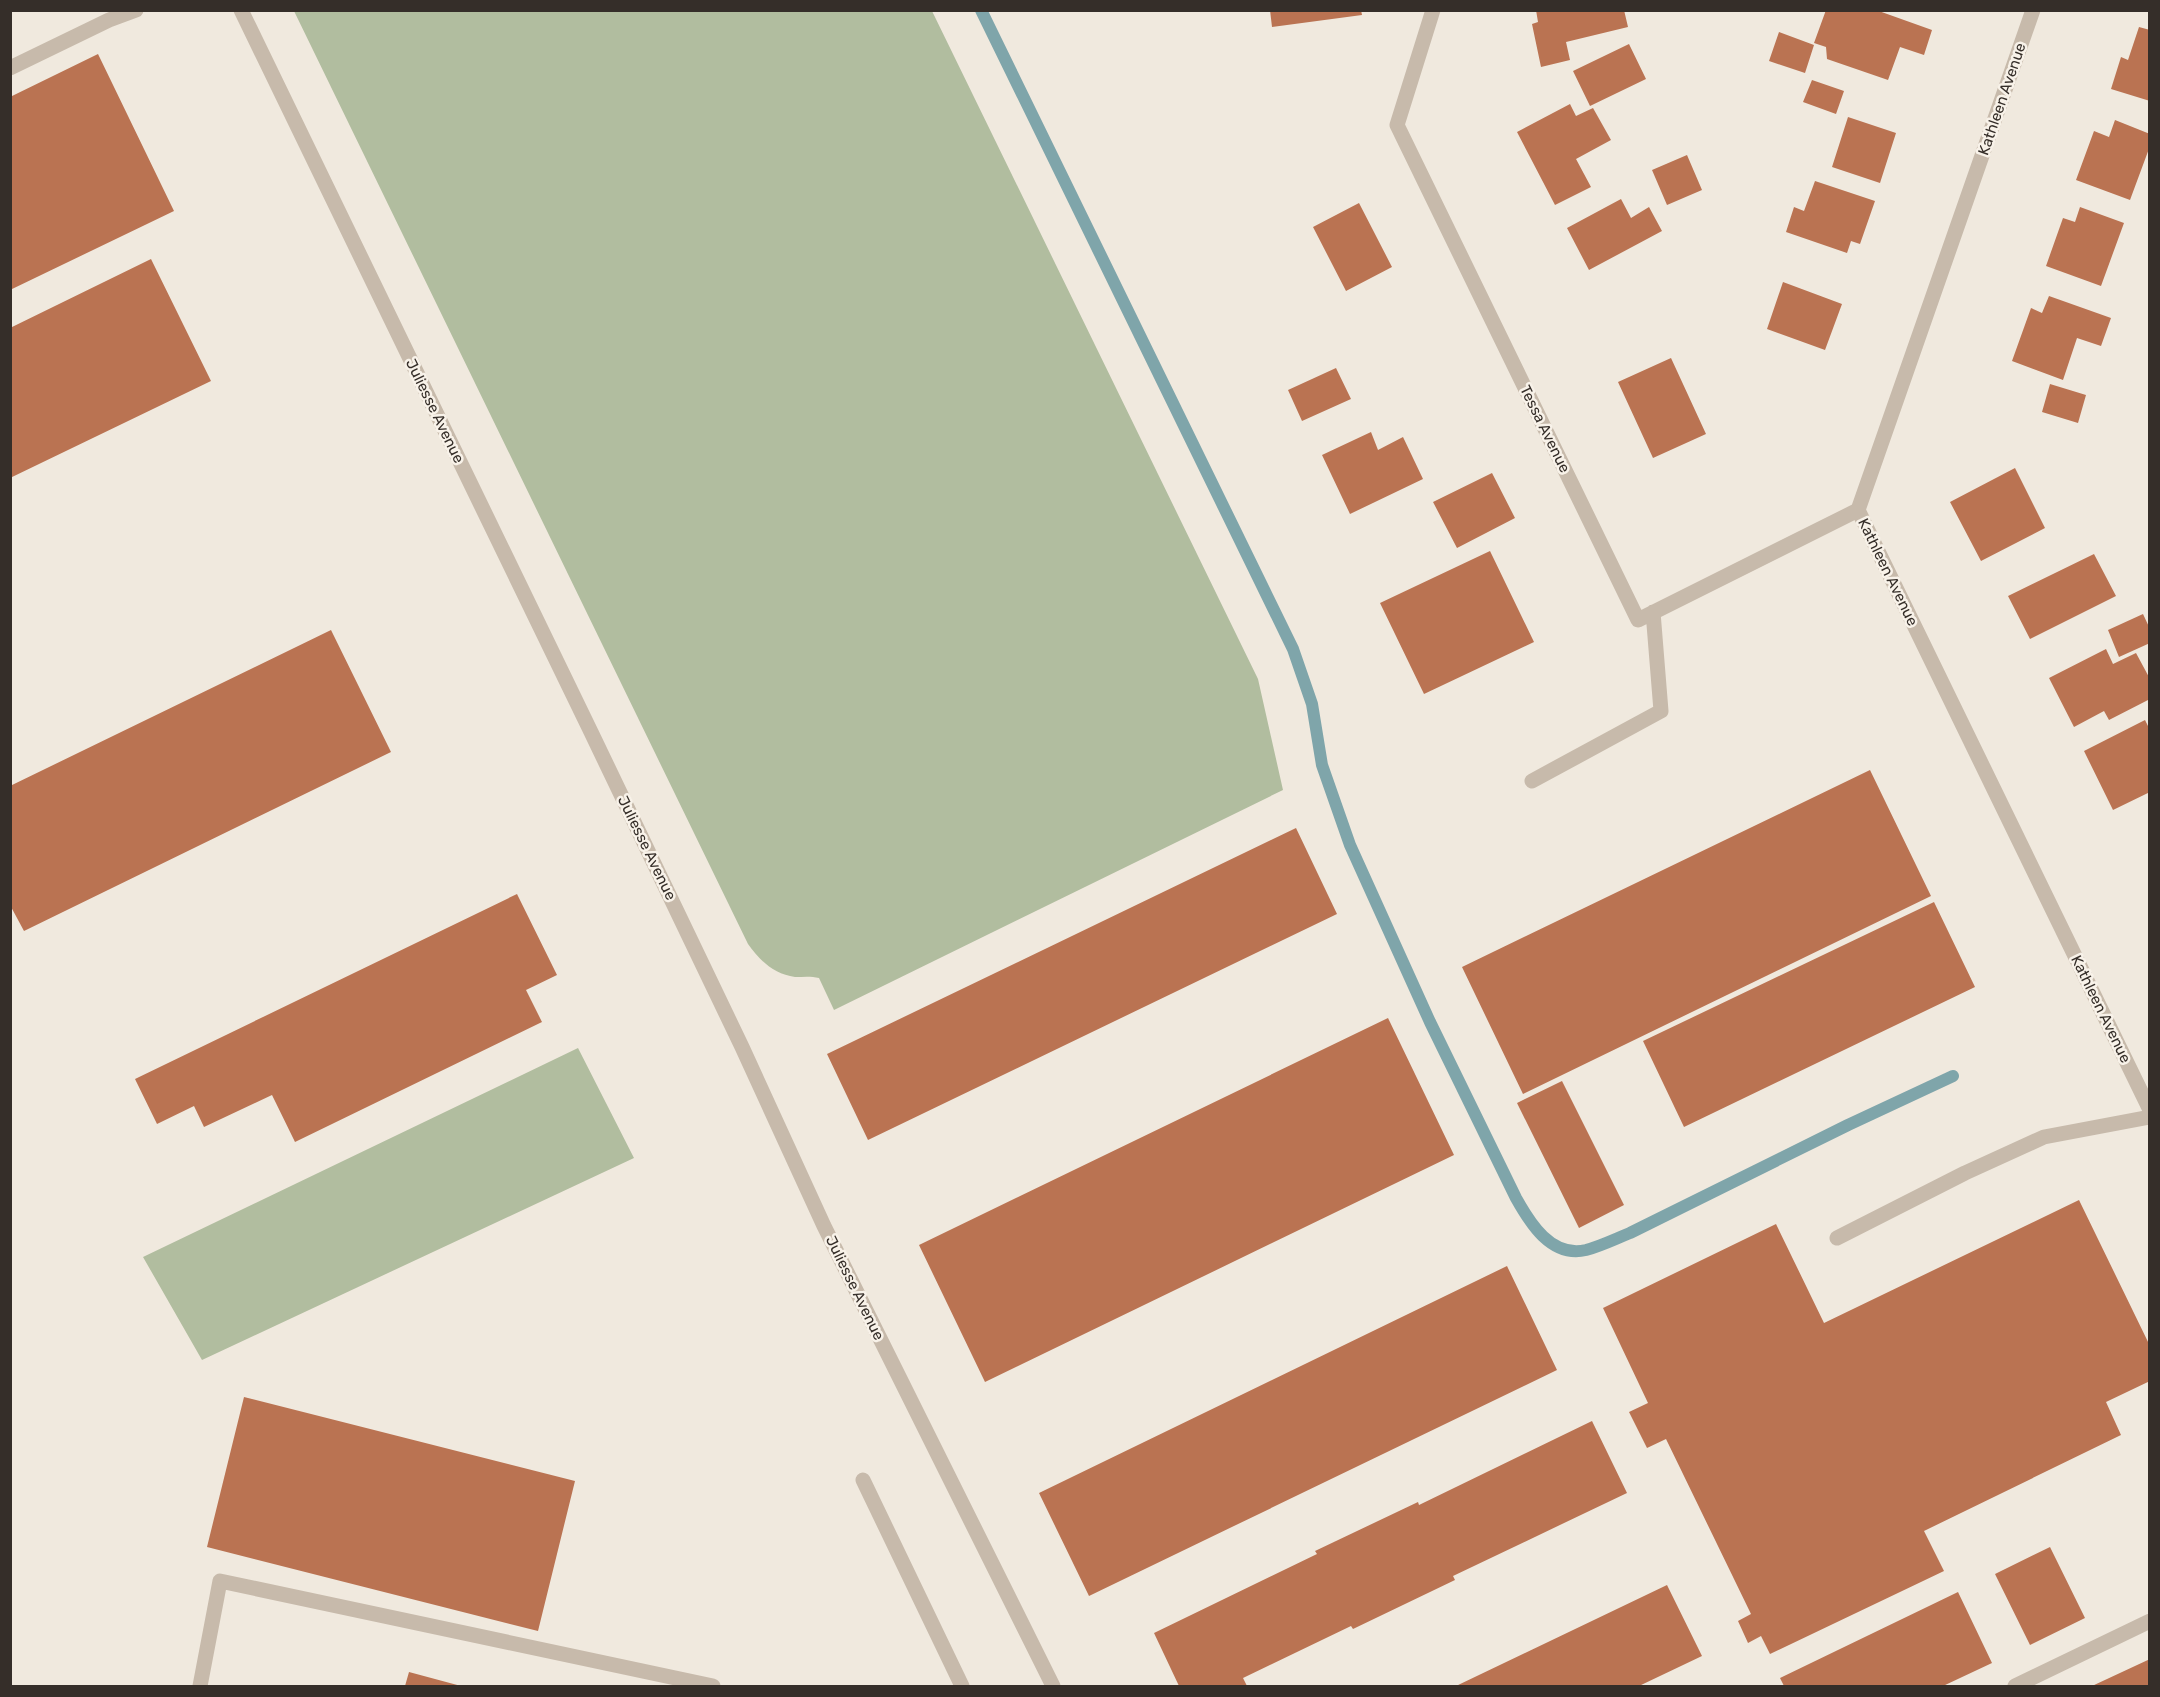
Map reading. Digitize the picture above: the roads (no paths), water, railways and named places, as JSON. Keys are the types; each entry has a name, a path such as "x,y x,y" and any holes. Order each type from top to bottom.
{"street":[{"path":"10,68 109,20 136,10"},
{"name":"Juliesse Avenue","path":"241,10 586,722 737,1037 824,1226 1053,1686"},
{"name":"Tessa Avenue","path":"1433,10 1397,125 1638,620 1653,612"},
{"name":"Kathleen Avenue","path":"2033,10 1858,510 2150,1110"},
{"path":"1532,781 1661,711 1653,612 1858,510"},
{"path":"1837,1238 1965,1173 2044,1137 2150,1117"},
{"path":"863,1480 962,1686"},
{"path":"200,1686 220,1581 713,1686"},
{"path":"2015,1686 2150,1622"}],"waterway":[{"path":"981,10 1293,649 1312,704 1322,765 1350,845 1430,1022 1516,1198 1535,1228 1552,1244 1562,1249 1586,1250 1630,1233 1848,1125 1953,1076"}]}
